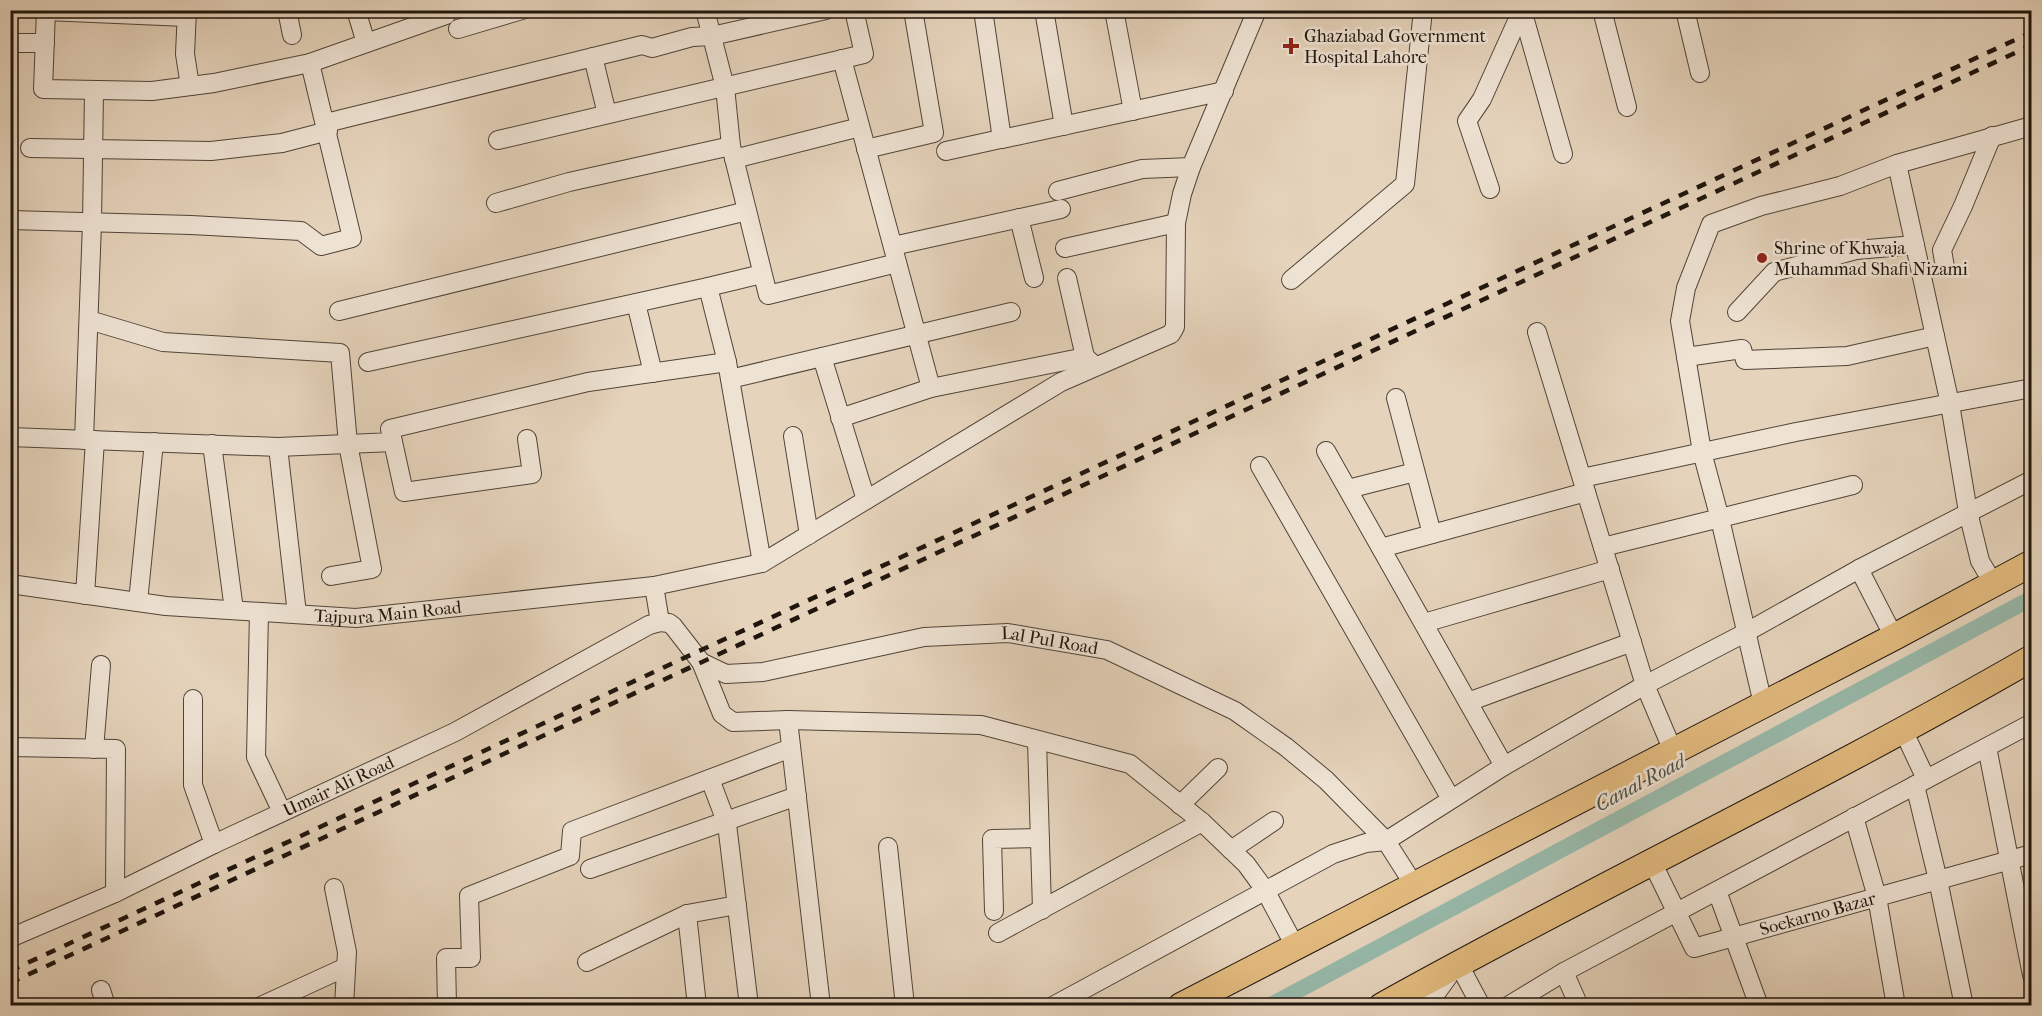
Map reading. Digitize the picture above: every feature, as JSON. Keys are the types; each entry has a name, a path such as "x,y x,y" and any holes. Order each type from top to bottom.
{"highway":[{"path":"1181,1005 1674,751 2031,563"},
{"path":"1382,1005 1903,730 2031,658"}],"street":[{"path":"287,10 292,35"},
{"path":"356,10 366,43"},
{"path":"190,86 185,54 186,14 46,11 43,89 152,91 190,86 310,63 366,43 452,22 522,10"},
{"path":"705,10 725,87 732,152 768,296 895,254 1019,218 1061,209"},
{"path":"30,148 211,151 282,143 327,127 592,57 642,45 652,48 692,37 712,36 826,10"},
{"path":"498,140 864,54 854,10"},
{"path":"866,149 934,134 913,10"},
{"path":"983,10 1002,139 1005,138"},
{"path":"1044,10 1064,126"},
{"path":"1114,10 1133,111"},
{"path":"840,418 932,388 1090,362 1171,334 1176,327 1176,223 1182,194 1191,167 1257,10"},
{"path":"1291,280 1405,184 1423,10"},
{"path":"1522,10 1563,154"},
{"path":"1490,189 1467,121 1482,99 1522,10"},
{"path":"1602,10 1627,107"},
{"path":"1685,10 1700,73"},
{"path":"10,43 45,44"},
{"path":"592,57 607,114"},
{"path":"842,59 932,388"},
{"path":"10,220 192,225 302,231 321,246 352,238 310,63"},
{"path":"85,595 90,440 89,320 94,91"},
{"path":"946,151 1224,91"},
{"path":"1763,704 1702,452 1680,321 1686,288 1711,224 1761,206 1840,186 1898,164 2031,126"},
{"path":"496,203 570,182 860,127"},
{"path":"1945,267 1942,250 1992,136"},
{"path":"1898,164 1950,404 1968,512 1980,561 1993,583"},
{"path":"1058,191 1142,169 1191,167"},
{"path":"339,311 747,211"},
{"path":"1019,218 1034,278"},
{"path":"1065,248 1176,223"},
{"path":"1737,312 1773,272 1856,250 1915,245"},
{"path":"368,362 762,274"},
{"path":"1067,278 1090,362"},
{"path":"708,287 729,370 762,563"},
{"path":"636,303 653,373"},
{"path":"527,439 532,474 404,492 390,429 588,382 653,373 729,370 822,357 1011,312"},
{"path":"89,320 163,342 340,353 348,444 372,569 331,576"},
{"path":"1537,332 1645,685 1674,751"},
{"path":"1686,357 1742,349 1745,360 1847,356 1935,336"},
{"path":"822,357 866,501"},
{"name":"Tajpura Main Road","path":"10,584 138,602 356,618 654,586 762,563 1061,382 1090,362"},
{"path":"1381,548 1584,485 1702,452 2031,388"},
{"path":"1396,398 1432,534"},
{"path":"793,436 809,535"},
{"path":"10,437 278,447 393,442"},
{"path":"138,602 154,442"},
{"path":"212,444 234,610"},
{"path":"278,447 297,614"},
{"path":"1326,451 1504,766"},
{"path":"1260,465 1451,799"},
{"path":"1348,489 1415,472"},
{"path":"1053,1005 1333,854 1366,843 1386,841 1504,766 1645,685 1745,633 1859,569 2031,480"},
{"path":"1603,547 1853,485"},
{"path":"1424,623 1610,569"},
{"path":"1859,569 1894,636"},
{"path":"654,586 660,622 674,626 701,663 722,714 733,722 788,720 981,725 1130,764 1202,822 1246,864 1264,890 1294,946"},
{"path":"260,612 256,758 282,812"},
{"name":"Umair Ali Road","path":"10,938 115,893 214,844 455,732 639,631 660,622"},
{"name":"Lal Pul Road","path":"701,663 726,674 763,672 924,637 1008,633 1107,650 1235,711 1326,780 1386,841 1414,885"},
{"path":"1468,702 1632,642"},
{"path":"94,749 101,665"},
{"path":"193,699 193,785 214,844"},
{"path":"788,720 821,1005"},
{"path":"1508,1005 1564,972 2031,723"},
{"path":"1903,730 1921,782 1938,880 1964,1005"},
{"path":"1037,740 1042,910"},
{"path":"10,747 116,749 115,893"},
{"path":"1987,747 2031,975"},
{"path":"447,1005 446,958 471,958 469,896 570,856 572,831 791,748"},
{"path":"1180,805 1218,768"},
{"path":"710,779 726,821 749,1005"},
{"path":"590,869 797,796"},
{"path":"1854,817 1878,897 1896,1005"},
{"path":"1231,850 1274,821"},
{"path":"998,933 1202,822"},
{"path":"994,910 992,839 1040,838"},
{"path":"888,847 905,1005"},
{"name":"Soekarno Bazar","path":"1652,862 1694,948 2031,854"},
{"path":"334,888 347,952 344,1005"},
{"path":"1717,891 1759,1005"},
{"path":"587,962 687,914 737,905"},
{"path":"687,914 697,1005"},
{"path":"1427,1005 1458,963 1481,1005"},
{"path":"261,1005 346,968"},
{"path":"1564,972 1579,1005"}],"waterway":[{"name":"Canal Road","path":"1269,1006 2032,598"}],"railway":[{"path":"10,971 2032,32"},
{"path":"10,983 2032,45"}],"place":[{"name":"Ghaziabad Government Hospital Lahore","path":"1291,46"},
{"name":"Shrine of Khwaja Muhammad Shafi Nizami","path":"1762,258"}]}
